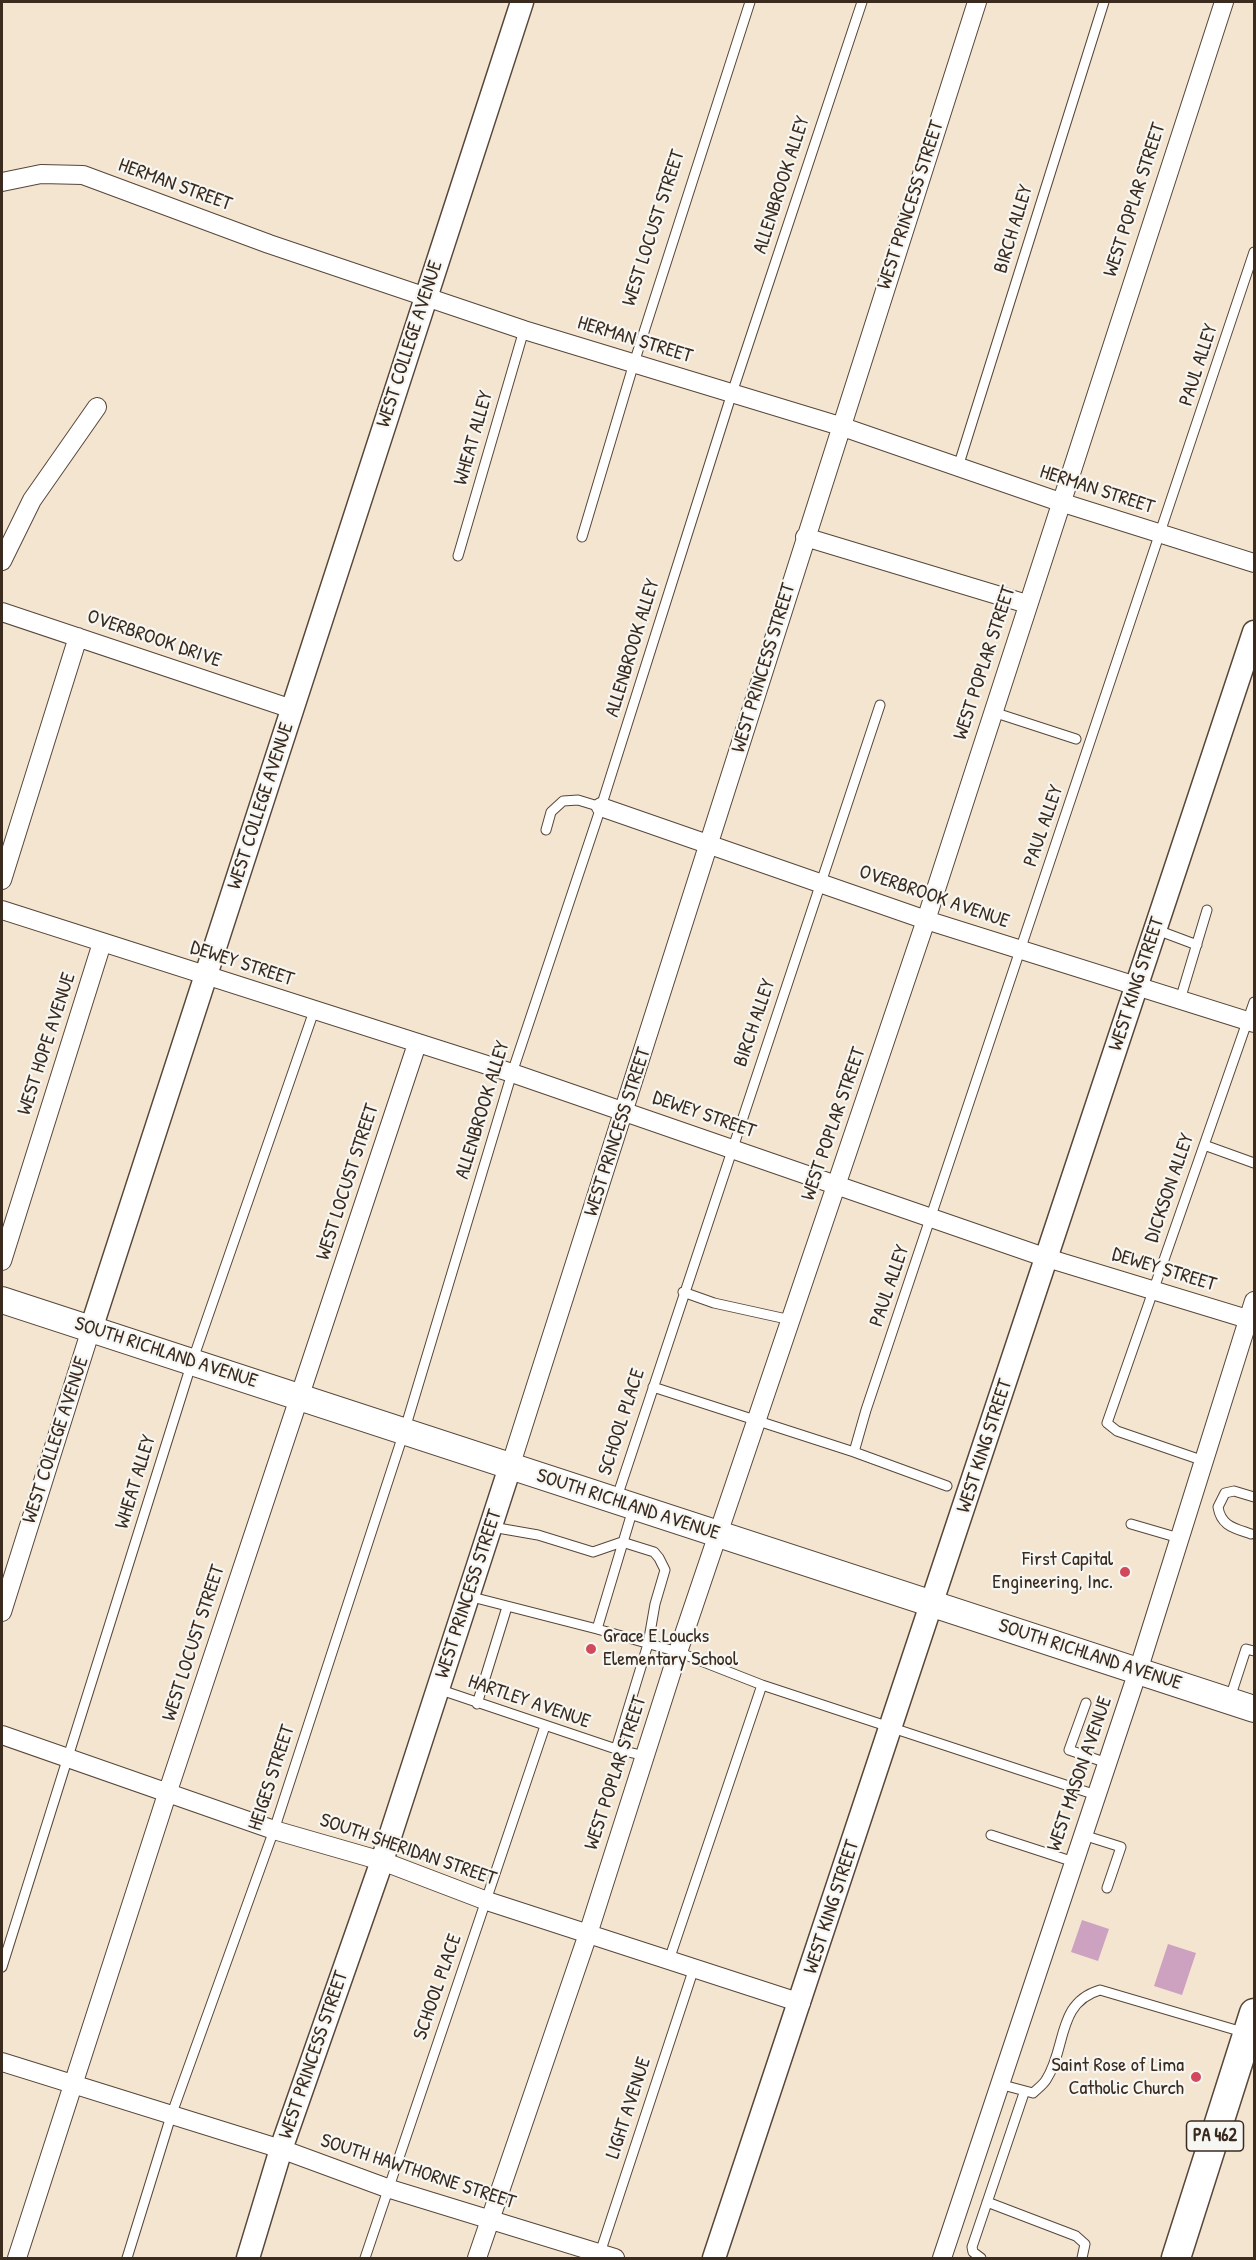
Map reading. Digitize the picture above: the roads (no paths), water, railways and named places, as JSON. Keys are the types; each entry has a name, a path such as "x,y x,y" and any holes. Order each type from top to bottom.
{"main road":[{"name":"SOUTH RICHLAND AVENUE","path":"2,1300 1254,1709"},
{"name":"PA 462","path":"1176,2259 1251,2023"}],"street":[{"name":"WEST COLLEGE AVENUE","path":"2,1611 91,1329 208,975 522,2"},
{"name":"WEST PRINCESS STREET","path":"248,2259 281,2150 382,1861 625,1111 840,426 977,2"},
{"name":"WEST POPLAR STREET","path":"477,2259 588,1934 678,1652 926,920 1224,2"},
{"name":"HERMAN STREET","path":"2,182 41,174 83,175 269,244 426,295 524,330 840,426 1060,502 1254,563"},
{"path":"2,561 32,500 97,407"},
{"path":"805,537 1027,604"},
{"name":"OVERBROOK DRIVE","path":"2,612 292,709"},
{"name":"WEST KING STREET","path":"714,2259 801,2003 1155,929 1244,674 1254,635"},
{"path":"2,880 78,637"},
{"name":"OVERBROOK AVENUE","path":"601,807 926,920 1251,1022"},
{"name":"DEWEY STREET","path":"2,910 512,1073 932,1219 1252,1320"},
{"name":"WEST HOPE AVENUE","path":"2,1261 102,943"},
{"name":"WEST LOCUST STREET","path":"18,2259 168,1791 417,1044"},
{"name":"WEST MASON AVENUE","path":"942,2259 1138,1671 1204,1461 1252,1320 1254,1301"},
{"name":"SOUTH SHERIDAN STREET","path":"2,1735 168,1791 274,1830 382,1861 487,1901 801,2003"},
{"name":"SOUTH HAWTHORNE STREET","path":"2,2062 281,2150 387,2188 604,2257"}],"lane":[{"name":"WEST LOCUST STREET","path":"582,537 634,363 750,2"},
{"name":"ALLENBROOK ALLEY","path":"442,1306 512,1073 601,807 732,393 862,2"},
{"name":"BIRCH ALLEY","path":"958,466 1104,2"},
{"name":"PAUL ALLEY","path":"854,1452 866,1410 932,1219 1020,951 1162,534 1254,252"},
{"name":"WHEAT ALLEY","path":"458,556 524,330"},
{"name":"BIRCH ALLEY","path":"663,1353 880,705"},
{"path":"993,712 1076,739"},
{"path":"546,830 551,812 563,801 578,800 601,807"},
{"path":"1180,999 1207,910"},
{"path":"1155,929 1197,945"},
{"name":"DICKSON ALLEY","path":"1204,1461 1118,1431 1107,1424 1204,1145 1251,1022 1254,1002"},
{"name":"WHEAT ALLEY","path":"2,1967 192,1362 314,1011"},
{"path":"1204,1145 1254,1163"},
{"path":"683,1292 714,1303 791,1320"},
{"name":"HEIGES STREET","path":"127,2259 171,2116 274,1830 404,1432 442,1306"},
{"name":"SCHOOL PLACE","path":"597,1629 622,1542 624,1504 652,1387 663,1353"},
{"path":"652,1387 854,1452 947,1486"},
{"path":"1251,1534 1227,1525 1220,1517 1218,1507 1225,1493 1234,1491 1254,1497"},
{"path":"1131,1524 1179,1538"},
{"path":"490,1527 538,1535 593,1552 622,1542 654,1552 664,1570 648,1644 616,1749"},
{"path":"468,1596 678,1652 762,1685 1096,1795"},
{"path":"477,1704 507,1607"},
{"path":"1229,1701 1246,1649 1254,1651"},
{"path":"669,1960 762,1685"},
{"name":"HARTLEY AVENUE","path":"438,1689 616,1749 645,1756"},
{"path":"1086,1703 1070,1750 1107,1763"},
{"name":"SCHOOL PLACE","path":"365,2259 387,2188 545,1726"},
{"path":"991,1835 1074,1862"},
{"path":"1083,1835 1121,1847 1107,1888"},
{"name":"LIGHT AVENUE","path":"604,2257 694,1968"},
{"path":"999,2084 1024,2093 1033,2093 1047,2080 1070,2012 1086,1994 1100,1990 1251,2023"},
{"path":"981,2259 972,2247 1024,2093"},
{"path":"987,2202 1076,2236 1085,2244 1082,2259"}],"place":[{"name":"First Capital Engineering, Inc.","path":"1125,1572"},
{"name":"Grace E Loucks Elementary School","path":"591,1649"},
{"name":"Saint Rose of Lima Catholic Church","path":"1196,2077"}]}
